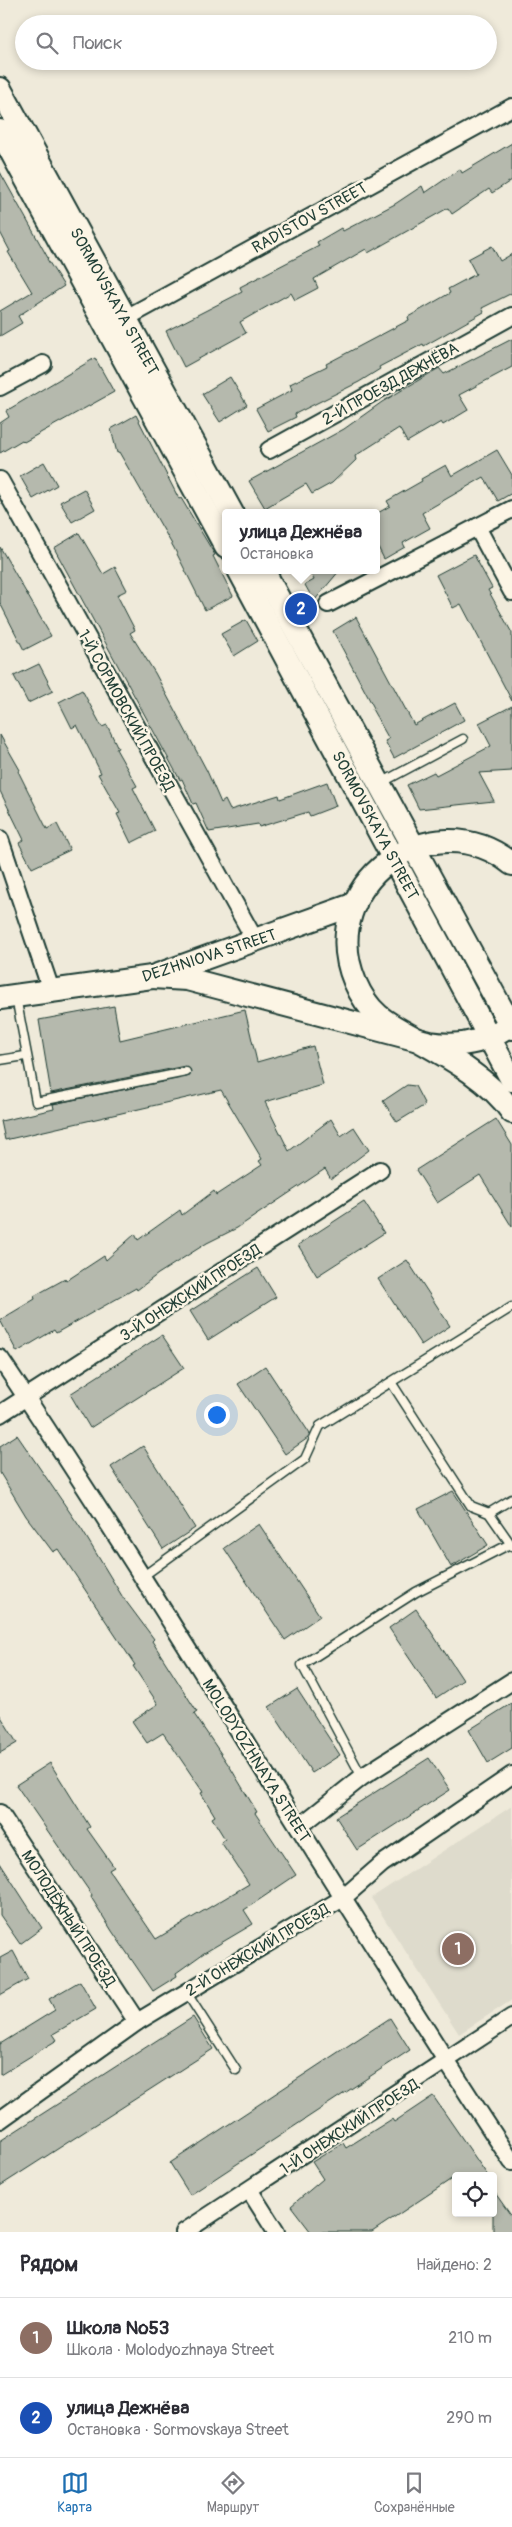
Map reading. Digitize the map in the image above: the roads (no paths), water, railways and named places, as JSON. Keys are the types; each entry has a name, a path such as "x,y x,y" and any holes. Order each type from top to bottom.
{"main road":[{"name":"SORMOVSKAYA STREET","path":"0,89 222,539"},
{"name":"SORMOVSKAYA STREET","path":"0,131 230,509"},
{"name":"SORMOVSKAYA STREET","path":"241,574 394,856 512,1080"},
{"name":"SORMOVSKAYA STREET","path":"265,574 511,1026"},
{"path":"511,862 490,850 458,841 436,842 414,847 394,856 368,880 354,904 349,923 347,943 349,962 355,981 364,999 376,1014 392,1027 418,1040 482,1082 505,1102 512,1112"},
{"name":"DEZHNIOVA STREET","path":"8,997 152,977 354,904"},
{"path":"152,977 187,979 418,1040 454,1045 490,1037 511,1026"}],"street":[{"name":"RADISTOV STREET","path":"116,323 512,107"},
{"name":"2-Й ПРОЕЗД ДЕЖНЁВА","path":"269,450 512,316"},
{"path":"0,387 44,364"},
{"name":"1-Й СОРМОВСКИЙ ПРОЕЗД","path":"0,480 255,940"},
{"path":"328,604 512,508"},
{"path":"477,527 512,592"},
{"path":"0,840 51,990"},
{"name":"3-Й ОНЕЖСКИЙ ПРОЕЗД","path":"0,1414 380,1170"},
{"name":"MOLODYOZHNAYA STREET","path":"0,1358 141,1577 446,2062 512,2162"},
{"path":"299,1827 362,1777 512,1681"},
{"name":"2-Й ОНЕЖСКИЙ ПРОЕЗД","path":"0,2120 137,2022 343,1898 382,1864 512,1775"},
{"name":"МОЛОДЁЖНЫЙ ПРОЕЗД","path":"0,1813 137,2022"},
{"name":"1-Й ОНЕЖСКИЙ ПРОЕЗД","path":"184,2232 250,2191 512,2017"},
{"path":"250,2191 276,2232"}],"lane":[{"path":"381,784 463,739"},
{"path":"8,997 26,1056 36,1102 186,1072"},
{"path":"0,1060 26,1056"},
{"path":"141,1577 305,1458 320,1426 512,1307"},
{"path":"362,1777 302,1665 416,1592 511,1545 489,1513 471,1506 391,1382"},
{"path":"489,1513 512,1499"},
{"path":"186,1992 236,2070"}],"place":[{"name":"улица Дежнёва","path":"301,609"},
{"name":"Школа №53","path":"458,1949"}]}
